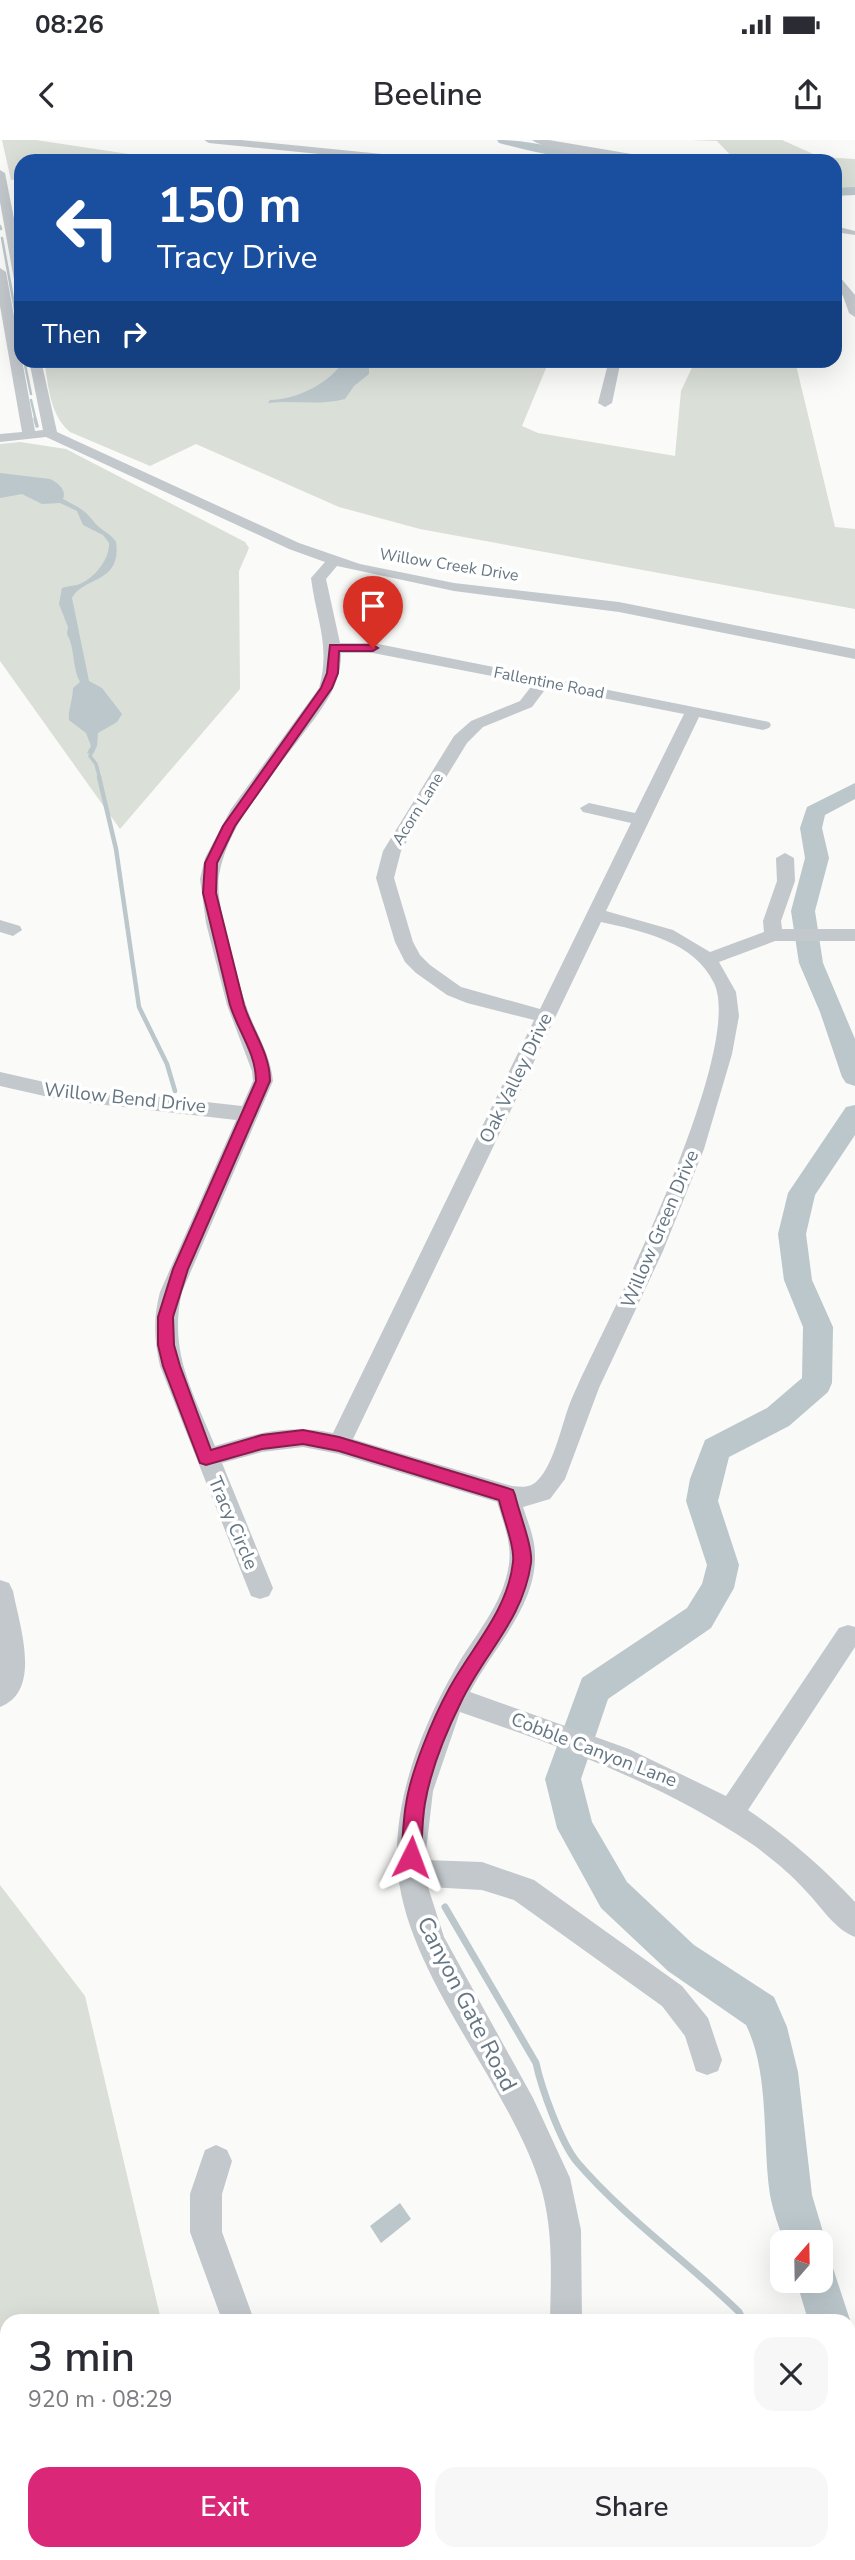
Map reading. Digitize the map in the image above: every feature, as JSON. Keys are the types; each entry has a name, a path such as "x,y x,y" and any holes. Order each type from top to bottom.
{"street":[{"path":"209,140 266,143 322,154"},
{"path":"537,140 609,154"},
{"path":"0,173 14,248"},
{"path":"842,231 851,233"},
{"path":"0,272 14,351"},
{"path":"842,287 849,295 855,313"},
{"path":"17,368 29,436"},
{"path":"0,438 51,434 47,426 36,368"},
{"path":"605,403 613,368"},
{"name":"Willow Creek Drive","path":"51,434 294,546 334,561 423,582 620,607 855,654"},
{"path":"334,561 318,578 334,648"},
{"name":"Fallentine Road","path":"334,648 373,648 763,725"},
{"name":"Tracy Circle","path":"260,1588 206,1458 172,1366 166,1345 165,1317 180,1269 263,1081 263,1067 237,1005 210,893 211,863 229,826 327,688 332,673 334,648"},
{"name":"Acorn Lane","path":"543,682 526,704 477,724 460,740 392,851 385,878 404,942 412,958 423,969 454,990 474,999 545,1017"},
{"name":"Oak Valley Drive","path":"339,1444 693,712"},
{"path":"589,808 641,820"},
{"path":"779,935 772,921 786,881 785,858"},
{"name":"Willow Green Drive","path":"507,1495 527,1498 548,1485 597,1368 657,1247 695,1151 728,1024 727,991 707,960 690,946 655,929 595,915"},
{"path":"707,960 779,935 825,933 852,941"},
{"name":"Willow Bend Drive","path":"0,1079 76,1097 197,1104 250,1115"},
{"path":"206,1458 283,1438 303,1437 339,1444 507,1495"},
{"name":"Canyon Gate Road","path":"507,1495 523,1560 517,1585 499,1628 468,1671 453,1698 424,1772 415,1803 411,1839 412,1874 417,1904 436,1953 535,2135 554,2178 564,2227 566,2314"},
{"path":"0,1591 12,1664 12,1680 2,1694"},
{"path":"731,1812 848,1636"},
{"name":"Cobble Canyon Lane","path":"453,1698 607,1752 699,1792 781,1849 822,1887 855,1923"},
{"path":"412,1874 481,1874 505,1880 524,1890 672,1996 698,2028 707,2060"},
{"path":"216,2161 206,2194 206,2232 236,2314"}],"shaded area":[{"path":"2,140 36,140 129,154 14,154 14,180 11,180"},
{"path":"691,140 782,140 813,154 729,154 717,141"},
{"path":"842,158 855,159 855,190 842,189"},
{"path":"45,368 546,368 522,426 538,433 675,456 681,391 692,368 797,368 835,527 855,529 855,609 420,529 339,507 196,444 150,466 70,432 58,417"},
{"path":"368,368 369,374 354,386 345,399 268,403 270,400 290,397 311,389 337,369"},
{"path":"20,442 66,449 245,542 249,548 239,571 240,689 120,829 0,661 0,444"},
{"path":"0,473 50,479 63,490 63,499 84,511 116,542 116,556 108,572 78,591 72,598 89,681 102,688 122,714 117,722 98,733 93,754 87,753 91,746 86,733 69,720 73,688 80,682 67,634 68,627 59,604 62,588 80,584 96,572 107,555 109,543 103,535 83,525 77,511 60,503 42,504 22,494 0,498"},
{"path":"0,1885 85,1996 160,2314 0,2314"},
{"path":"400,2203 411,2219 381,2243 370,2226"}],"waterway":[{"path":"504,140 560,154"},
{"path":"842,192 855,191"},
{"path":"2,238 14,304"},
{"path":"26,368 31,394"},
{"path":"31,400 36,421"},
{"path":"35,419 37,426"},
{"path":"93,749 90,756 96,764 100,779"},
{"path":"99,777 116,849 139,1007 167,1064 175,1091"},
{"path":"855,790 815,812 811,828 817,858 803,911 811,963 833,1012 855,1077"},
{"path":"801,2230 791,2195 774,2047 760,2011 681,1958 614,1895 575,1828 563,1779 594,1689 699,1618 718,1588 723,1565 702,1501 716,1449 778,1417 817,1383 818,1327 798,1280 792,1234 802,1193 855,1114"},
{"path":"445,1907 536,2063 552,2114 577,2162 615,2202 740,2314"},
{"path":"821,2293 827,2314"}],"route":[{"path":"373,648 334,648 335,657 327,688 229,826 211,863 210,893 237,1005 259,1055 263,1067 263,1081 180,1269 165,1317 166,1345 172,1366 206,1458 262,1442 303,1437 339,1444 507,1495 523,1560 517,1585 499,1628 473,1663 453,1698 424,1772 415,1803 411,1857"}]}
